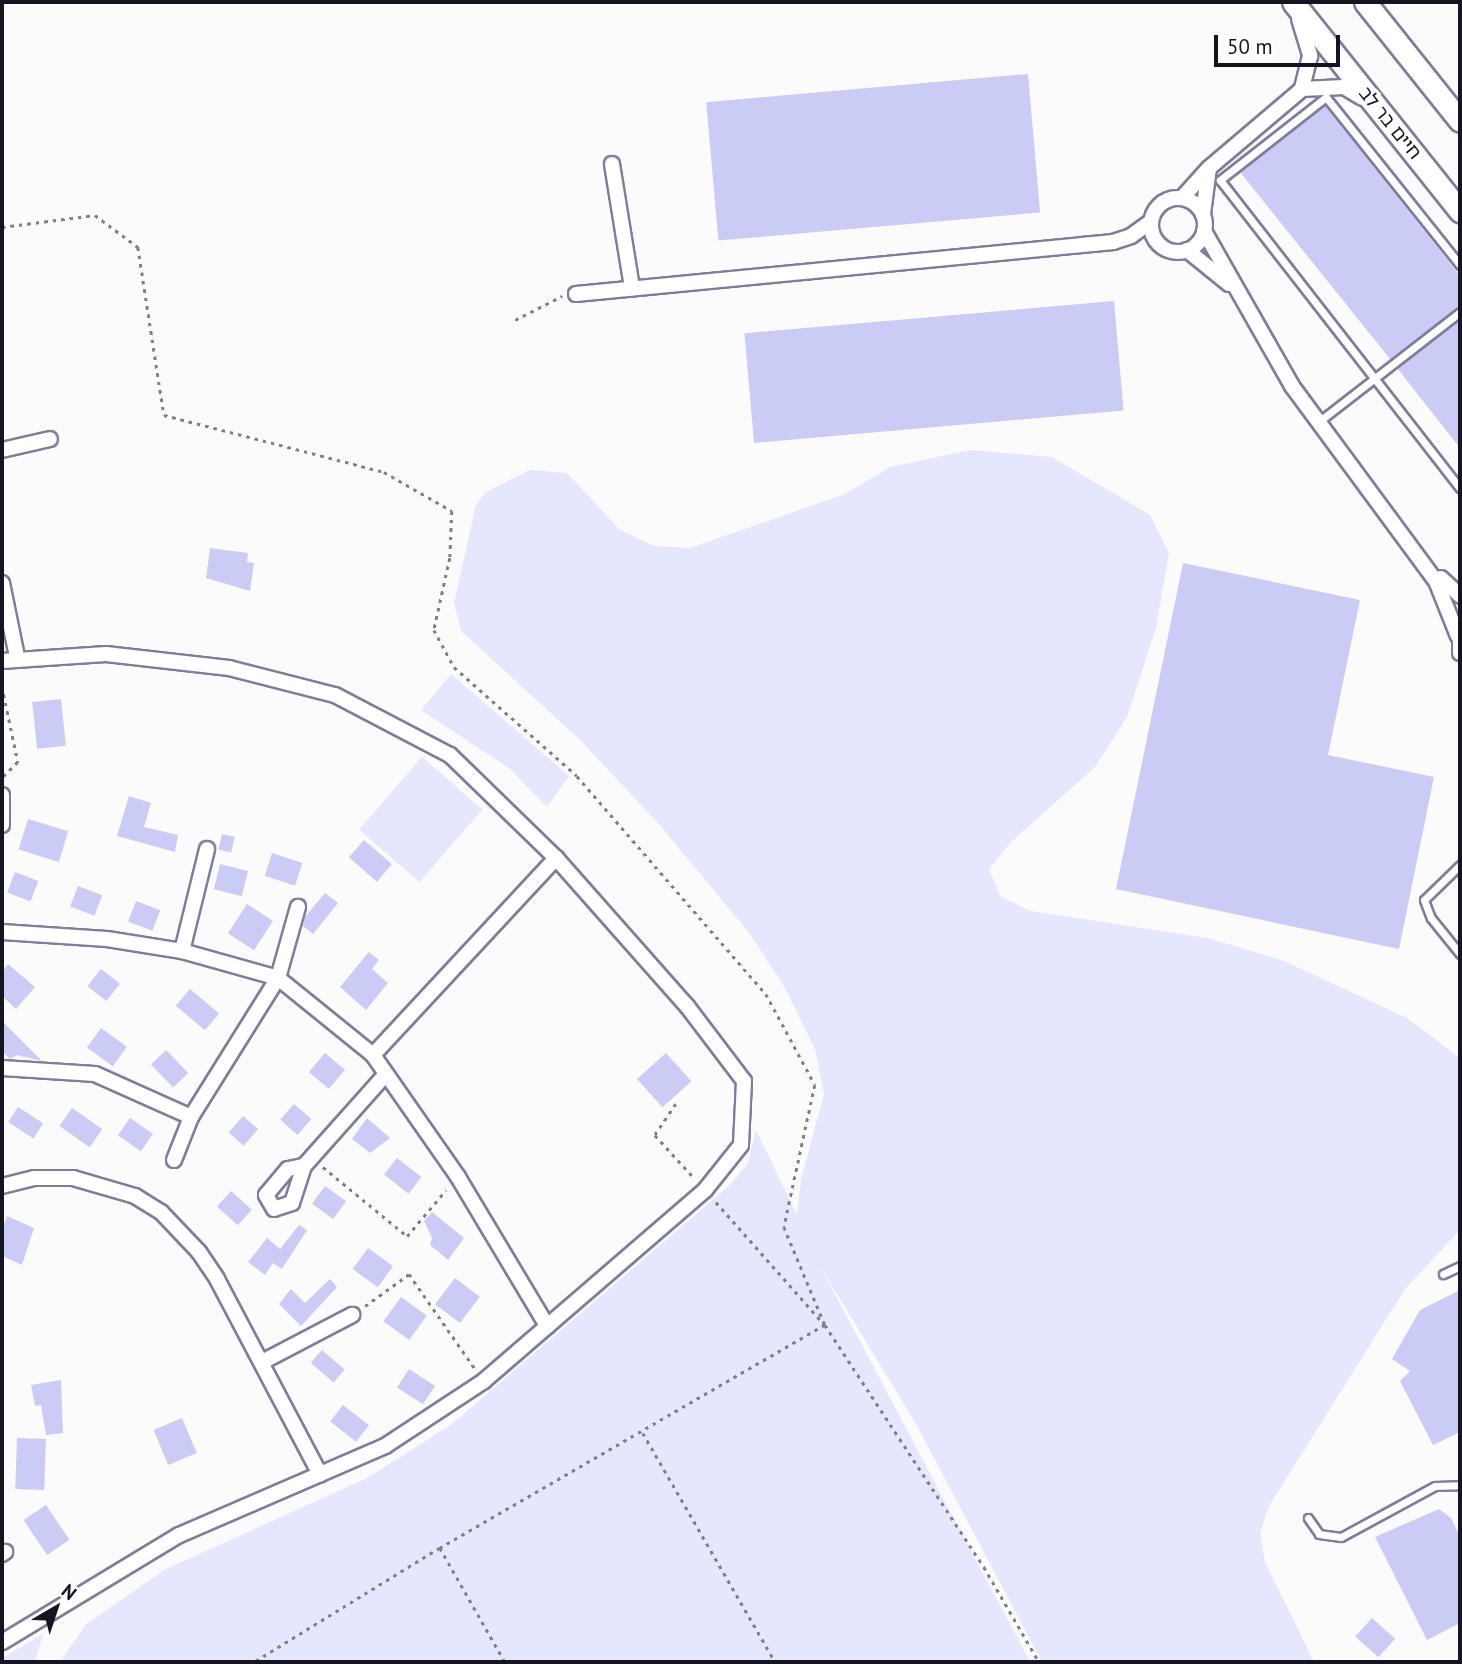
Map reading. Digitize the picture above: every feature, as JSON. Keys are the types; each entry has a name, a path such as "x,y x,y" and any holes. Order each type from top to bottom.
{"main road":[{"name":"חיים בר לב","path":"1292,2 1460,211"},
{"path":"1365,2 1460,121"}],"street":[{"path":"576,294 1113,242 1131,236 1150,222 1165,200 1182,198 1209,168 1302,89 1310,56 1307,39 1292,2"},
{"path":"1302,89 1344,87 1388,120"},
{"path":"612,164 632,288"},
{"path":"1209,168 1203,214 1204,231 1235,289 1317,423 1419,556 1448,602 1459,633 1460,653"},
{"path":"1182,198 1203,214"},
{"path":"1150,222 1155,240"},
{"path":"1187,250 1204,231"},
{"path":"1131,236 1155,240 1169,250 1187,250 1235,289"},
{"path":"2,450 50,439"},
{"path":"1419,556 1460,596"},
{"path":"2,583 17,657"},
{"path":"2,661 17,657 106,654 229,668 335,695 450,755 556,858 687,1006 744,1082 741,1145 705,1190 484,1381 385,1446 179,1535 2,1642"},
{"path":"2,795 2,825"},
{"path":"182,951 207,849"},
{"path":"373,1055 556,858"},
{"path":"174,1160 191,1117 278,978 298,907"},
{"path":"2,932 107,939 182,951 278,978 373,1055 458,1177 547,1326"},
{"path":"2,1068 95,1074 191,1117"},
{"path":"308,1162 386,1074"},
{"path":"2,1185 34,1178 73,1178 135,1196 161,1212 199,1252 262,1362 320,1474"},
{"path":"262,1362 352,1315"}],"lane":[{"path":"1460,265 1326,97 1220,180 1460,488"},
{"path":"1317,423 1460,312"},
{"path":"1460,865 1424,900 1432,918 1460,954"},
{"path":"1443,1274 1460,1266"},
{"path":"1308,1518 1319,1534 1341,1537 1435,1486 1460,1485"}],"path":[{"path":"2,226 95,215 138,247 164,415 384,472 452,511 450,558 434,631 454,667 577,776 766,994 815,1085 783,1227 825,1325"},
{"path":"515,320 555,297 576,294"},
{"path":"2,687 18,762 2,779"},
{"path":"676,1104 655,1135 825,1325 984,1567 1039,1662"},
{"path":"308,1162 407,1236 458,1177"},
{"path":"352,1315 409,1274 484,1381"},
{"path":"255,1662 440,1548 643,1433 825,1325"},
{"path":"643,1433 775,1662"},
{"path":"440,1548 505,1662"}],"shaded area":[{"path":"970,450 1052,457 1150,515 1169,553 1156,628 1127,717 1095,767 1009,844 989,869 1000,896 1030,911 1208,938 1284,961 1407,1018 1460,1058 1460,1230 1405,1289 1269,1506 1260,1533 1265,1562 1314,1662 1042,1662 916,1424 820,1266 1030,1662 60,1662 86,1624 166,1569 367,1478 452,1424 730,1185 748,1163 756,1130 797,1215 801,1179 824,1094 815,1049 785,988 750,934 658,823 579,739 461,631 454,603 476,505 486,492 530,470 567,473 619,529 654,546 690,548 845,494 890,467"},
{"path":"451,674 569,776 547,807 510,769 421,710"},
{"path":"422,757 482,809 419,882 359,829"},
{"path":"43,1634 35,1662 2,1662 2,1658"}],"building":[{"path":"1028,74 1040,212 718,241 706,102"},
{"path":"1325,106 1460,276 1460,306 1390,359 1240,172"},
{"path":"1114,301 1124,411 754,443 744,333"},
{"path":"1460,320 1460,448 1397,368"},
{"path":"210,548 248,553 247,562 254,563 250,591 206,578"},
{"path":"1183,563 1360,600 1328,755 1434,777 1399,949 1116,889"},
{"path":"61,699 66,746 37,749 32,702"},
{"path":"129,796 151,803 144,827 178,835 175,852 117,836"},
{"path":"28,819 68,831 59,862 19,850"},
{"path":"222,834 235,837 231,853 218,850"},
{"path":"364,840 392,864 377,882 349,857"},
{"path":"272,853 302,863 295,886 265,876"},
{"path":"220,864 248,871 242,896 214,889"},
{"path":"15,872 38,881 30,901 7,893"},
{"path":"78,886 102,895 94,916 70,907"},
{"path":"325,893 338,903 313,934 303,926 305,917"},
{"path":"136,901 160,910 152,931 128,922"},
{"path":"247,904 273,921 254,950 228,933"},
{"path":"369,952 379,960 372,969 388,983 366,1010 340,987"},
{"path":"8,964 35,987 16,1009 2,996 2,972"},
{"path":"101,969 120,984 106,1001 87,986"},
{"path":"190,989 219,1013 205,1030 176,1006"},
{"path":"2,1021 42,1061 17,1055 10,1059 2,1051"},
{"path":"101,1028 127,1047 113,1066 87,1047"},
{"path":"166,1050 188,1073 173,1088 151,1065"},
{"path":"325,1053 345,1070 329,1089 309,1072"},
{"path":"666,1053 691,1081 662,1107 637,1079"},
{"path":"294,1104 311,1119 298,1135 280,1120"},
{"path":"18,1107 43,1123 33,1138 8,1122"},
{"path":"72,1108 102,1129 90,1147 59,1126"},
{"path":"243,1116 258,1129 244,1146 229,1133"},
{"path":"130,1118 153,1134 141,1151 118,1135"},
{"path":"367,1118 390,1138 370,1153 352,1139"},
{"path":"397,1158 421,1177 408,1194 384,1175"},
{"path":"325,1186 346,1201 333,1219 312,1204"},
{"path":"231,1191 252,1210 238,1225 217,1207"},
{"path":"432,1212 464,1238 448,1260 430,1245 432,1238 424,1221"},
{"path":"7,1216 34,1228 22,1265 2,1256 2,1230"},
{"path":"299,1225 307,1230 282,1269 273,1263 265,1275 248,1262 267,1238 280,1249"},
{"path":"368,1248 393,1266 378,1287 353,1269"},
{"path":"455,1278 480,1297 460,1323 435,1304"},
{"path":"330,1279 337,1287 301,1326 279,1304 291,1289 305,1303"},
{"path":"1460,1290 1460,1432 1433,1445 1400,1381 1410,1371 1392,1359 1420,1310"},
{"path":"401,1297 427,1316 409,1340 383,1321"},
{"path":"322,1350 345,1370 333,1383 311,1363"},
{"path":"409,1369 435,1386 423,1404 397,1387"},
{"path":"61,1380 63,1433 46,1435 41,1405 35,1406 31,1385"},
{"path":"343,1405 369,1425 356,1442 330,1422"},
{"path":"182,1418 197,1453 168,1465 153,1430"},
{"path":"17,1438 46,1439 44,1490 15,1489"},
{"path":"46,1505 69,1540 47,1555 24,1520"},
{"path":"1439,1509 1451,1518 1460,1537 1460,1623 1427,1640 1375,1537"},
{"path":"1372,1618 1395,1639 1378,1657 1355,1637"}]}
